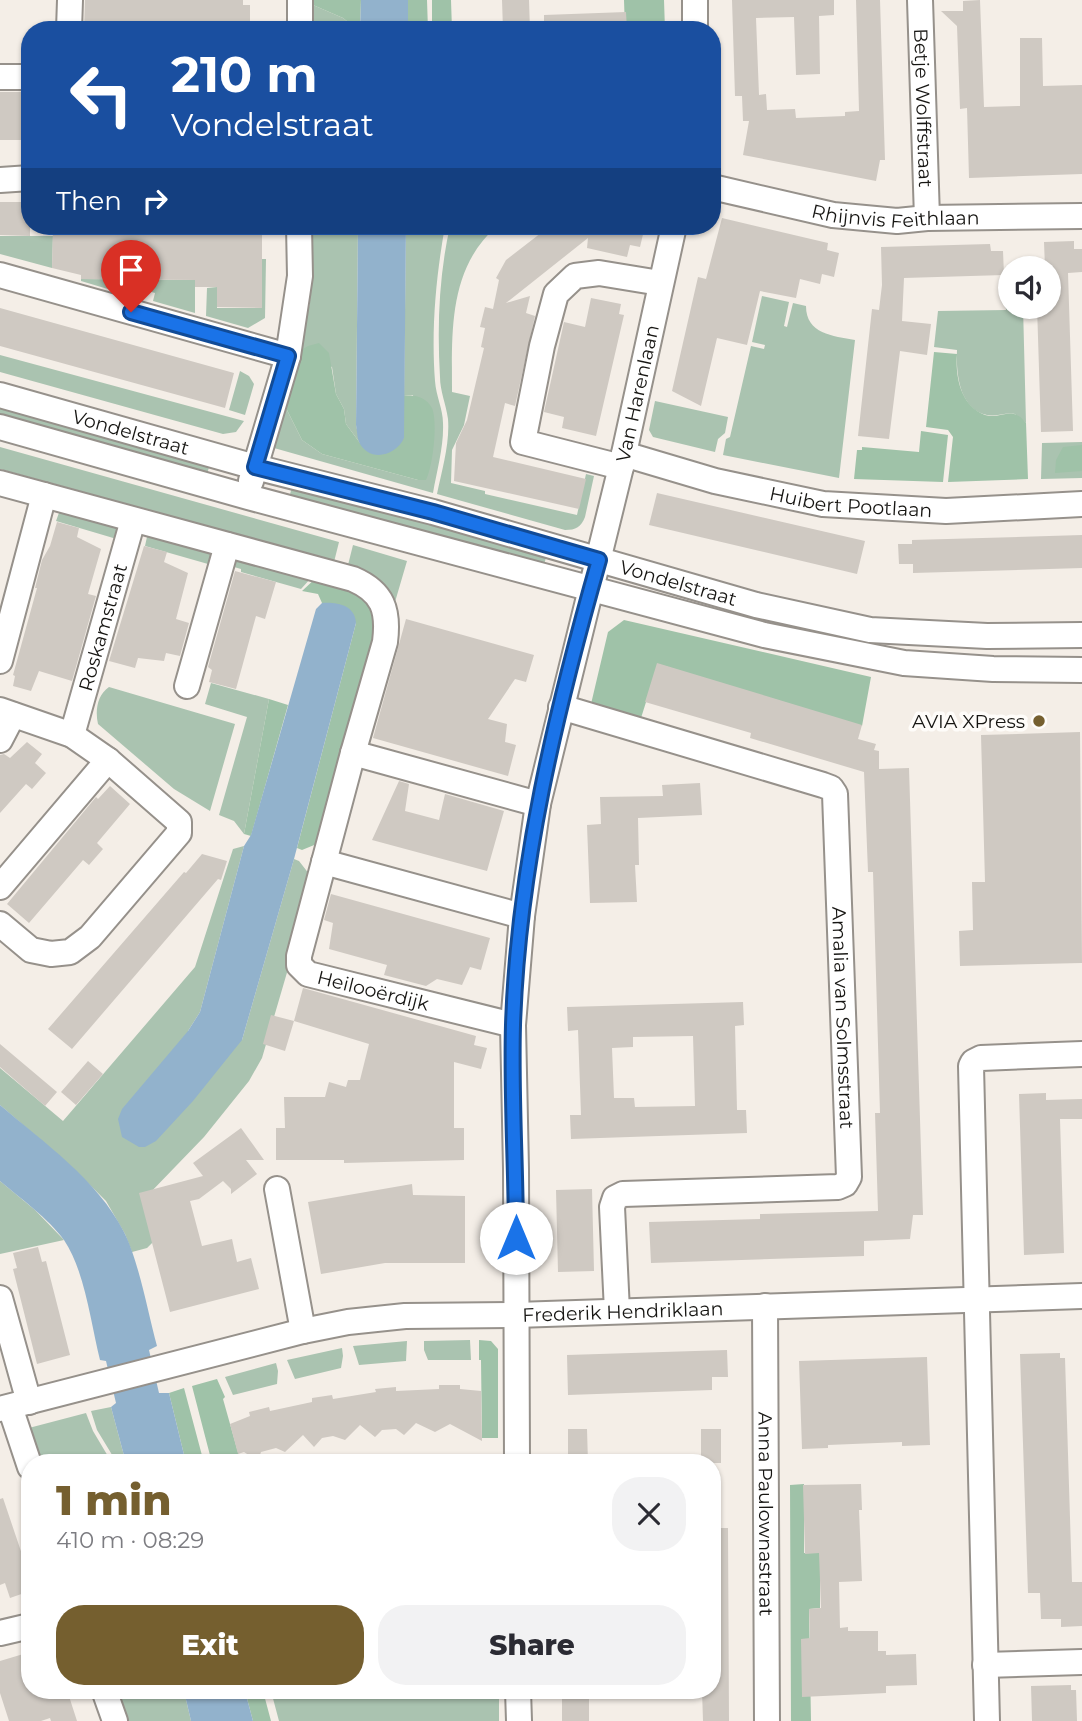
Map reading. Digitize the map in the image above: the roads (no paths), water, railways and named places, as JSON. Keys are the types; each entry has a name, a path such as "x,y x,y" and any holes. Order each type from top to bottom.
{"street":[{"path":"69,0 69,21"},
{"path":"300,0 300,21"},
{"path":"695,0 695,21"},
{"name":"Betje Wolffstraat","path":"920,0 927,218"},
{"path":"0,77 21,77"},
{"path":"0,180 21,179"},
{"name":"Rhijnvis Feithlaan","path":"721,189 833,215 897,221 927,218 1082,216"},
{"path":"248,496 288,356 300,276 299,235"},
{"name":"Van Harenlaan","path":"590,590 672,235"},
{"name":"Huibert Pootlaan","path":"660,283 599,273 575,276 556,294 542,346 523,442 622,460 823,504 946,511 1082,504"},
{"path":"0,275 288,356"},
{"name":"Vondelstraat","path":"0,395 255,467 433,512 756,605 870,630 987,636 1082,635"},
{"name":"Vondelstraat","path":"0,427 590,590 764,635 904,663 993,669 1082,670"},
{"path":"0,483 227,545 187,686"},
{"path":"0,660 44,495"},
{"name":"Roskamstraat","path":"72,735 133,520"},
{"name":"Heilooërdijk","path":"227,545 353,579 370,587 382,602 388,623 299,956 299,965 308,974 513,1025"},
{"path":"517,1454 513,1025 522,916 538,804 590,590"},
{"name":"Amalia van Solmsstraat","path":"561,707 823,785 831,788 835,794 849,1177 845,1184 838,1187 623,1194 615,1198 611,1207 617,1311"},
{"path":"0,740 6,712 72,735 108,760 179,822 180,833 90,937 70,952 51,954 31,950 0,924"},
{"path":"352,753 538,804"},
{"path":"0,887 108,760"},
{"path":"324,862 522,916"},
{"path":"987,1721 971,1071 973,1062 981,1058 1082,1054"},
{"path":"277,1189 303,1331"},
{"name":"Frederik Hendriklaan","path":"13,1406 303,1331 348,1322 405,1316 516,1315 1082,1296"},
{"path":"0,1298 13,1406 26,1454"},
{"name":"Anna Paulownastraat","path":"765,1306 767,1721"},
{"path":"0,1633 21,1628"},
{"path":"985,1665 1082,1662"},
{"path":"107,1699 114,1721"},
{"path":"518,1699 519,1721"}],"water":[{"path":"361,0 408,0 408,21 360,21"},
{"path":"358,235 406,235 404,438 389,453 376,455 363,449 358,440"},
{"path":"322,603 334,603 349,608 356,623 294,859 242,1040 193,1101 156,1141 139,1147 122,1137 118,1119 122,1109 188,1031 200,1012 244,846 251,835 316,609"},
{"path":"0,1105 85,1179 113,1213 124,1232 139,1273 157,1346 149,1350 159,1393 169,1393 184,1454 124,1454 111,1407 116,1403 106,1361 100,1360 82,1282 71,1253 50,1224 0,1181"},
{"path":"186,1699 247,1699 253,1721 191,1721"}],"place":[{"name":"AVIA XPress","path":"1039,721"}]}
